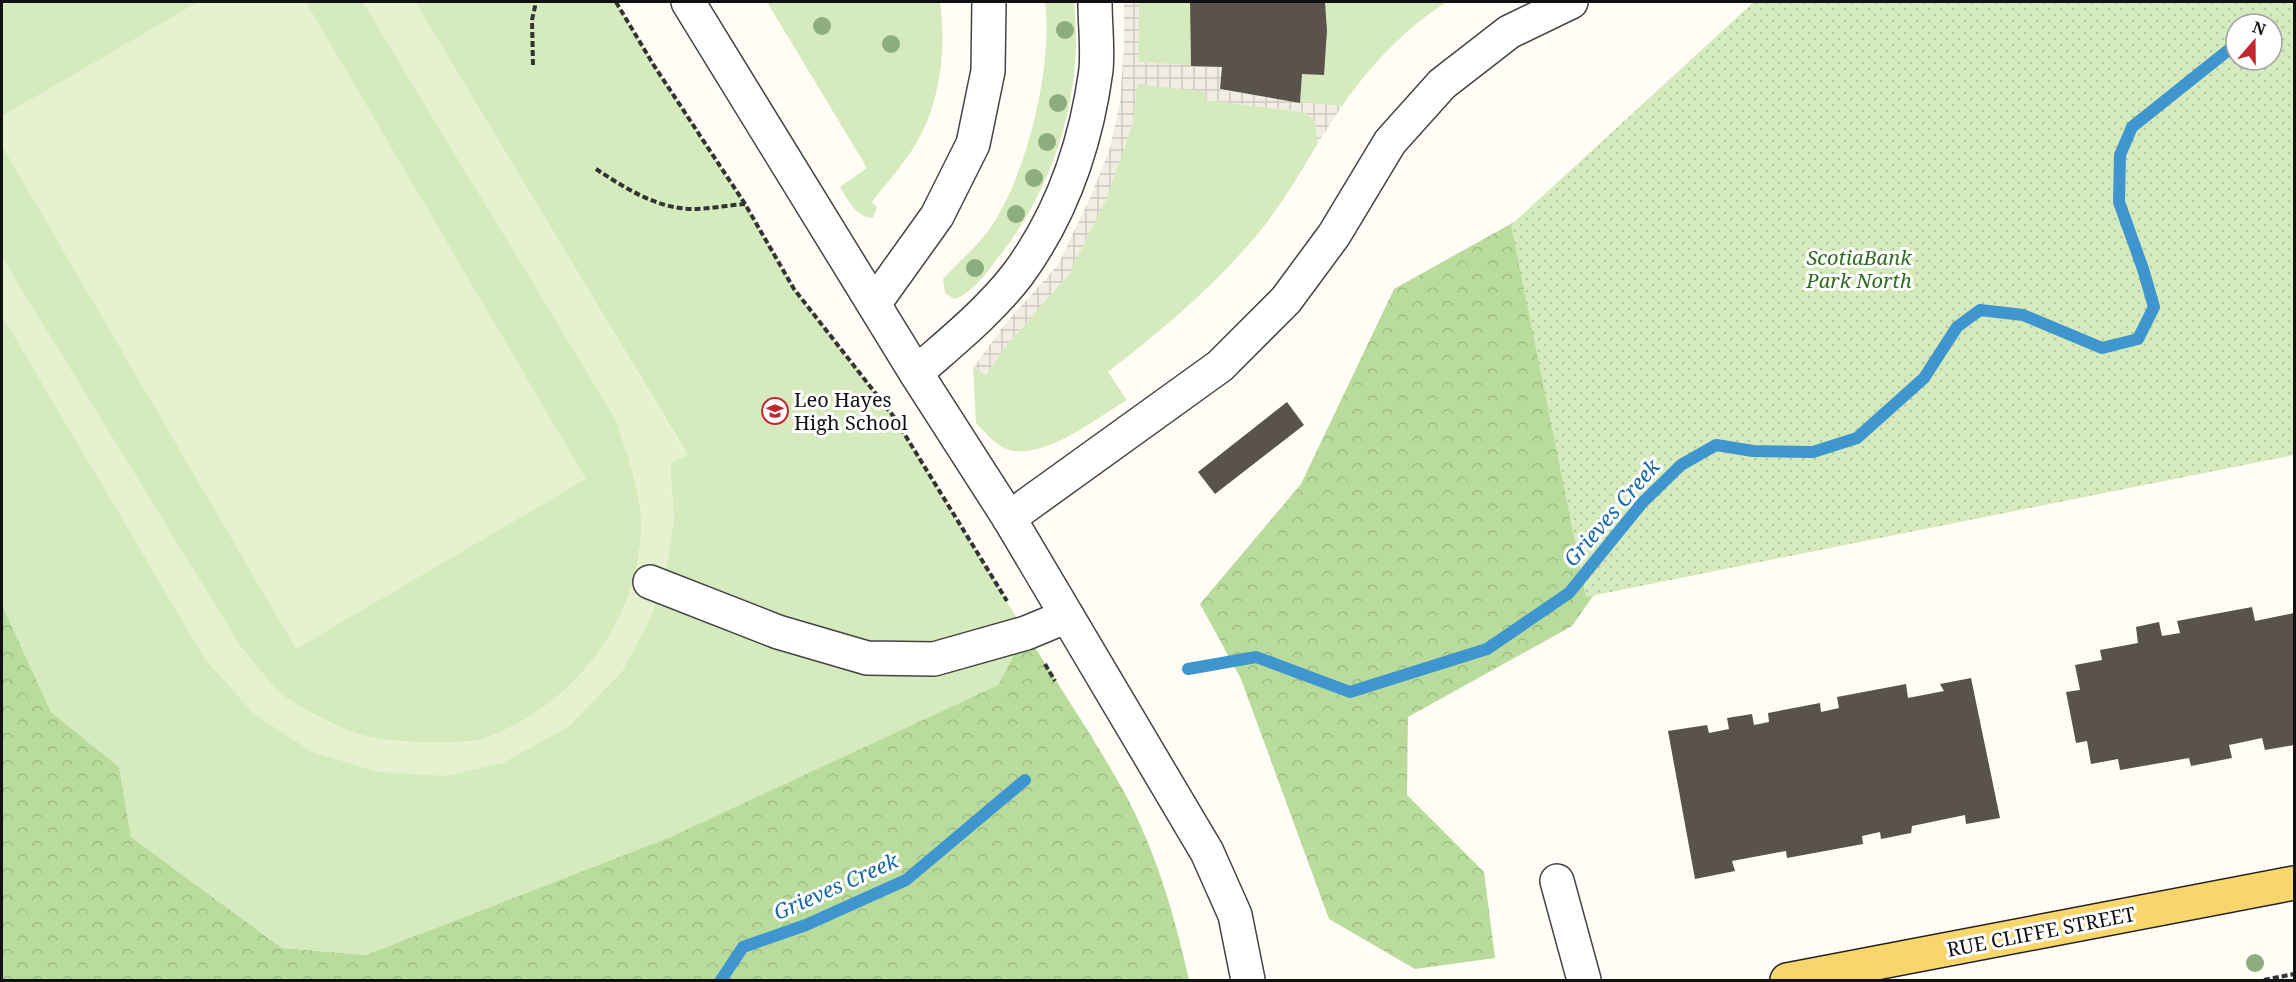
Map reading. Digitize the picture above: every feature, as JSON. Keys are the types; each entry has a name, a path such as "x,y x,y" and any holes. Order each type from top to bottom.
{"main road":[{"name":"RUE CLIFFE STREET","path":"1787,981 2295,883"}],"lane":[{"path":"688,2 916,373 1009,518 1207,852 1235,915 1248,981"},
{"path":"874,304 936,216 973,144 988,71 989,2"},
{"path":"916,373 969,327 1017,274 1057,212 1082,144 1094,79 1095,2"},
{"path":"1009,518 1220,366 1286,300 1334,235 1390,142 1442,84 1509,32 1571,2"},
{"path":"650,582 778,632 867,658 934,659 1026,633 1067,616"},
{"path":"1557,881 1584,981"}],"path":[{"path":"533,65 532,20 536,2"},
{"path":"616,2 653,64 745,204 794,289 894,417 1055,681"},
{"path":"596,169 651,200 692,209 745,204"},
{"path":"2264,981 2295,975"}],"green space":[{"path":"2,2 363,2 617,421 634,477 640,507 641,536 636,569 626,601 612,631 594,659 572,684 546,705 518,723 476,740 423,743 370,737 342,728 289,700 270,682 240,646 2,258"},
{"path":"198,2 306,2 586,479 296,649 2,146 2,116"},
{"path":"363,2 415,2 687,455 670,464 674,522 665,578 650,619 622,672 569,726 503,763 446,776 378,772 312,752 254,714 206,660 2,315 2,258 240,646 282,695 289,700 342,728 370,737 423,743 461,742 488,737 518,723 546,705 572,684 594,659 612,631 626,601 636,569 641,536 640,507 634,477 617,421"},
{"path":"415,2 616,2 653,64 745,204 794,289 894,417 1026,633 998,685 668,838 366,955 282,948 131,837 119,767 51,712 2,605 2,315 206,660 378,772 569,726 674,522 670,464 687,454"},
{"path":"767,2 940,2 942,59 935,97 922,134 872,202 877,207 873,218 857,211 840,187 867,168"},
{"path":"1045,2 1074,2 1076,36 1074,70 1061,138 1035,201 1017,231 978,282 967,292 954,299 945,293 943,279 993,224 1006,202 1027,147 1041,86 1045,56"},
{"path":"1139,2 1190,2 1191,66 1138,62"},
{"path":"1325,2 1447,2 1389,49 1342,106 1300,103 1302,74 1327,30"},
{"path":"1754,2 1609,573 1572,626 1408,717 1407,795 1484,872 1495,958 1415,969 1329,919 1241,679 1200,604 1301,484 1394,289 1516,221"},
{"name":"ScotiaBank Park North","path":"1754,2 2294,2 2294,455 1586,597 1511,225"},
{"path":"1137,83 1206,92 1206,100 1304,112 1314,119 1318,143 1276,210 1243,251 1188,306 1108,372 1127,400 1051,445 1034,450 1018,451 1004,448 976,423 973,367 986,375 1004,348 1069,274 1133,123"},
{"path":"2,605 51,712 119,767 131,837 282,948 366,955 668,838 998,685 1026,633 1100,750 1145,835 1163,883 1189,980 2,980"}],"shaded area":[{"path":"1124,2 1139,2 1138,62 1222,67 1220,90 1342,106 1318,143 1314,119 1304,112 1206,100 1206,92 1137,84 1133,123 1106,200 1069,274 1004,348 986,375 974,367 1005,324 1058,265 1090,198 1110,148 1120,103"}],"building":[{"path":"1190,2 1325,2 1327,30 1324,75 1302,74 1300,103 1220,89 1222,67 1191,66"},
{"path":"1287,402 1304,425 1215,494 1198,472"},
{"path":"2252,607 2255,621 2294,613 2294,745 2265,750 2262,738 2229,745 2232,758 2191,766 2189,758 2120,770 2118,759 2091,764 2087,741 2076,743 2066,692 2080,690 2075,665 2102,660 2100,650 2138,643 2136,627 2159,622 2162,636 2180,633 2177,621"},
{"path":"1971,678 2000,818 1966,824 1965,815 1912,826 1911,833 1881,839 1880,832 1862,836 1863,844 1787,858 1786,851 1732,861 1735,871 1695,879 1668,731 1707,725 1709,733 1729,729 1727,718 1752,714 1754,725 1769,722 1768,713 1820,703 1821,712 1839,708 1837,697 1906,684 1908,698 1944,691 1940,684"}],"waterway":[{"name":"Grieves Creek","path":"1188,669 1256,657 1350,692 1487,649 1569,593 1642,503 1681,465 1716,445 1753,451 1813,452 1857,438 1924,378 1957,327 1980,310 2023,315 2102,348 2138,339 2154,307 2119,202 2120,155 2132,127 2224,54"},
{"name":"Grieves Creek","path":"721,980 743,947 806,925 906,880 1025,780"}],"place":[{"name":"Leo Hayes High School","path":"775,411"}]}
